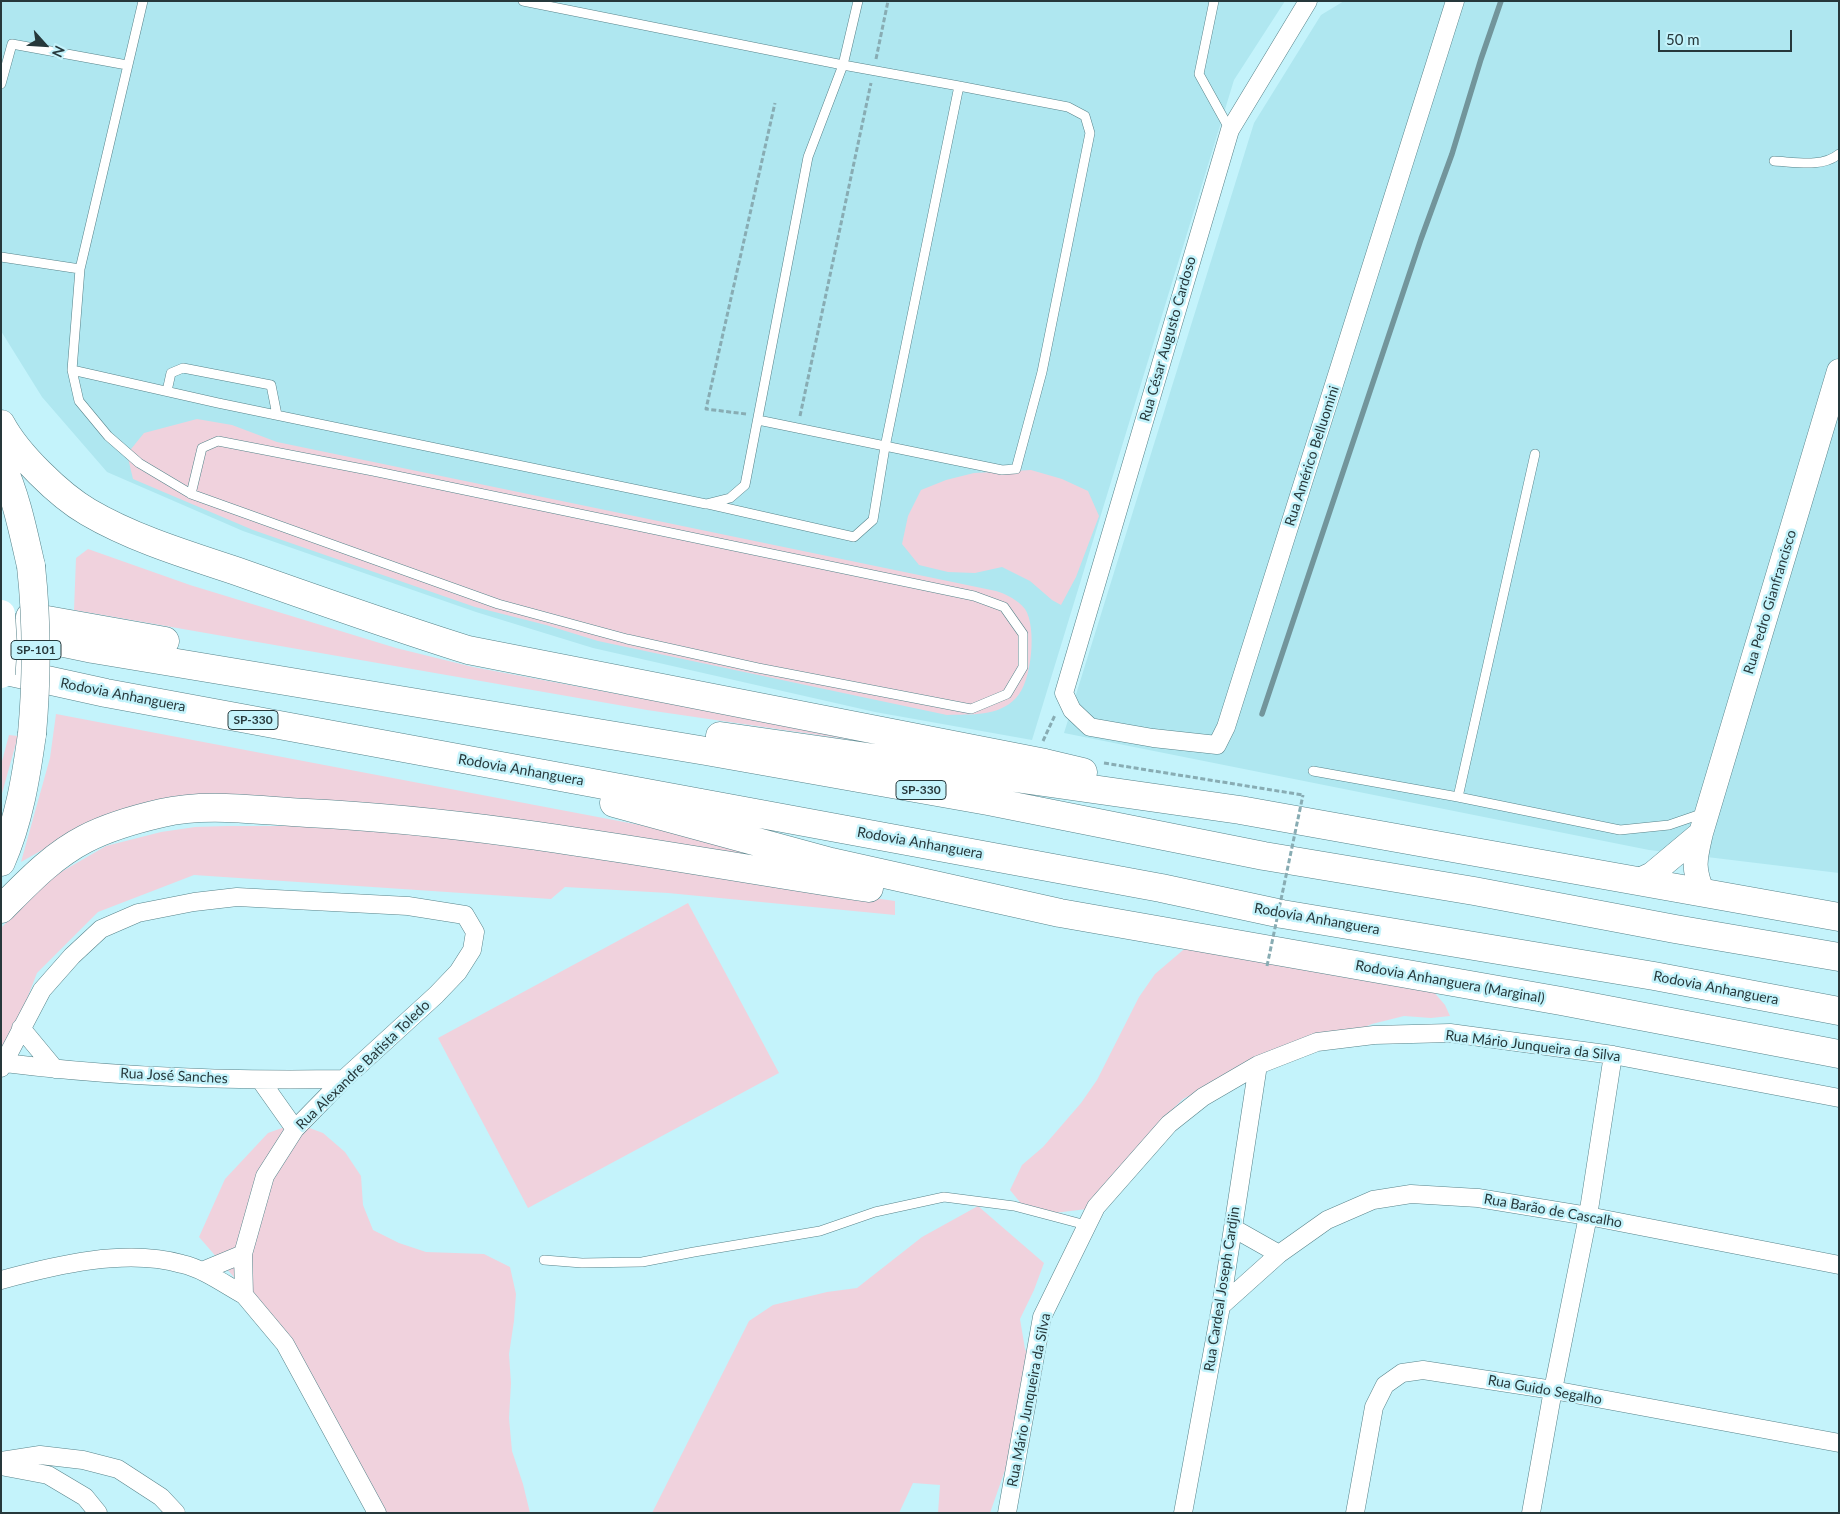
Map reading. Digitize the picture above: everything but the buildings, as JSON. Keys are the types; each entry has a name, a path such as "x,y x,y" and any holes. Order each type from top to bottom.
{"highway":[{"path":"1,424 26,458 66,497 114,526 167,547 396,628 468,650 1045,762 1240,810"},
{"name":"SP-101","path":"1,463 18,512 32,566 36,654 35,702 26,780"},
{"path":"1,672 3,646 1,613 629,722 1240,810 1839,916"},
{"name":"SP-330","path":"1,630 103,650 706,751 958,796 1264,856 1474,891 1675,929 1839,957"},
{"name":"Rodovia Anhanguera","path":"1,672 1151,886 1282,914 1654,976 1839,1011"},
{"path":"1,680 106,693"},
{"path":"399,747 493,776 591,797 831,862 1060,913"},
{"path":"1,837 26,780"},
{"path":"1,862 10,841 26,780"},
{"path":"1,909 32,878 61,854 84,840 109,828 164,812 202,808 347,815 435,822 597,844 762,872 962,902 1060,913"},
{"name":"Rodovia Anhanguera (Marginal)","path":"1060,913 1561,1001 1839,1054"}],"street":[{"name":"Rua César Augusto Cardoso","path":"1064,692 1230,130 1308,1"},
{"name":"Rua Américo Belluomini","path":"1064,692 1072,710 1090,727 1153,738 1217,745 1226,727 1456,1"},
{"name":"Rua Pedro Gianfrancisco","path":"1703,893 1696,878 1694,863 1704,822 1839,371"},
{"path":"1638,881 1652,874 1665,864 1704,822"},
{"name":"Rua Alexandre Batista Toledo","path":"21,1028 42,990 72,956 101,929 138,913 194,902 237,897 408,906 465,916 475,932 472,950 458,972 295,1129 265,1176 243,1254 244,1295"},
{"path":"3,1066 21,1028 55,1069"},
{"name":"Rua Mário Junqueira da Silva","path":"1007,1513 1042,1317 1096,1207 1169,1124 1203,1097 1258,1065 1317,1042 1374,1035 1450,1033 1613,1055 1839,1098"},
{"path":"1532,1513 1553,1390 1588,1216 1613,1055"},
{"name":"Rua Cardeal Joseph Cardjin","path":"1183,1513 1221,1306 1258,1065"},
{"name":"Rua José Sanches","path":"3,1066 261,1081 344,1080"},
{"path":"261,1081 295,1129"},
{"name":"Rua Barão de Cascalho","path":"1221,1306 1279,1254 1327,1220 1373,1200 1411,1194 1478,1198 1588,1216 1839,1265"},
{"path":"1233,1228 1279,1254"},
{"path":"202,1271 243,1254"},
{"path":"1,1280 40,1269 105,1260 146,1258 182,1264 202,1271 244,1295 286,1344 377,1513"},
{"name":"Rua Guido Segalho","path":"1355,1513 1374,1407 1385,1385 1402,1373 1423,1370 1553,1390 1839,1443"},
{"path":"1,1461 40,1455 83,1460 118,1469 161,1497 176,1513"},
{"path":"1,1466 48,1475 85,1497 98,1513"}],"lane":[{"path":"143,1 80,269 72,370 80,401 108,436 139,463 191,494 498,604 627,639 758,668 972,709 1007,694 1023,667 1023,634 1004,607 974,596 383,473 218,441 202,448 191,494"},
{"path":"523,1 1068,108 1085,116 1090,133 1044,363 1016,469 1002,470 758,420"},
{"path":"706,504 730,498 745,485 808,157 843,65 858,1"},
{"path":"1214,1 1199,74 1230,130"},
{"path":"1,84 12,44 127,66"},
{"path":"72,370 854,536 873,520 885,447 959,86"},
{"path":"1774,161 1807,163 1831,160 1839,154"},
{"path":"1,256 80,269"},
{"path":"167,391 171,373 184,368 271,385 277,415"},
{"path":"1458,797 1535,454"},
{"path":"1313,771 1458,797 1620,830 1704,822"},
{"path":"544,1260 582,1263 642,1262 820,1231 875,1212 944,1197 1014,1206 1086,1226"}],"path":[{"path":"1041,747 1064,692"},
{"path":"1099,762 1303,794 1267,966"}],"shaded area":[{"path":"1,1 1285,1 1234,80 1032,740 875,712 593,648 476,612 243,531 107,472 42,397 1,331"},
{"path":"1344,1 1839,1 1839,873 1649,850 1064,733 1254,123 1321,15"},
{"path":"197,419 232,425 277,442 996,591 1019,603 1029,617 1032,641 1026,680 1016,698 1001,709 975,714 947,715 598,641 546,625 475,607 253,530 133,479 127,454 144,433"},
{"path":"1031,470 1062,479 1088,491 1099,516 1076,577 1061,605 1052,600 1030,581 1002,567 975,573 948,572 919,565 902,544 908,516 921,490 946,480 974,473"},
{"path":"88,549 190,585 396,648 473,667 914,749 647,710 74,610 76,558"},
{"path":"56,714 640,825 816,866 478,817 90,823 21,862 50,758"},
{"path":"9,735 18,736 1,797 1,765"},
{"path":"305,826 442,836 895,901 895,915 668,893 565,887 551,899 194,875 98,912 37,973 9,1045 1,1054 1,928 49,879 106,846 161,832 195,827"},
{"path":"688,903 779,1073 528,1208 438,1038"},
{"path":"1196,939 1427,984 1445,1005 1450,1016 1431,1018 1404,1016 1372,1024 1291,1058 1210,1085 1183,1099 1159,1123 1087,1209 1054,1213 1027,1211 1010,1190 1022,1165 1043,1147 1081,1103 1097,1080 1139,997 1155,974"},
{"path":"296,1123 323,1133 345,1152 361,1176 363,1205 373,1230 399,1243 426,1252 484,1254 510,1267 516,1294 509,1354 511,1383 509,1418 512,1451 530,1513 370,1513 280,1330 199,1237 225,1179 268,1133"},
{"path":"978,1206 1044,1263 1020,1319 1025,1349 1036,1374 990,1513 938,1513 940,1485 913,1483 899,1513 652,1513 749,1321 773,1305 827,1292 857,1288 922,1237"}],"waterway":[{"path":"1262,714 1421,239 1452,154 1501,1"}]}
